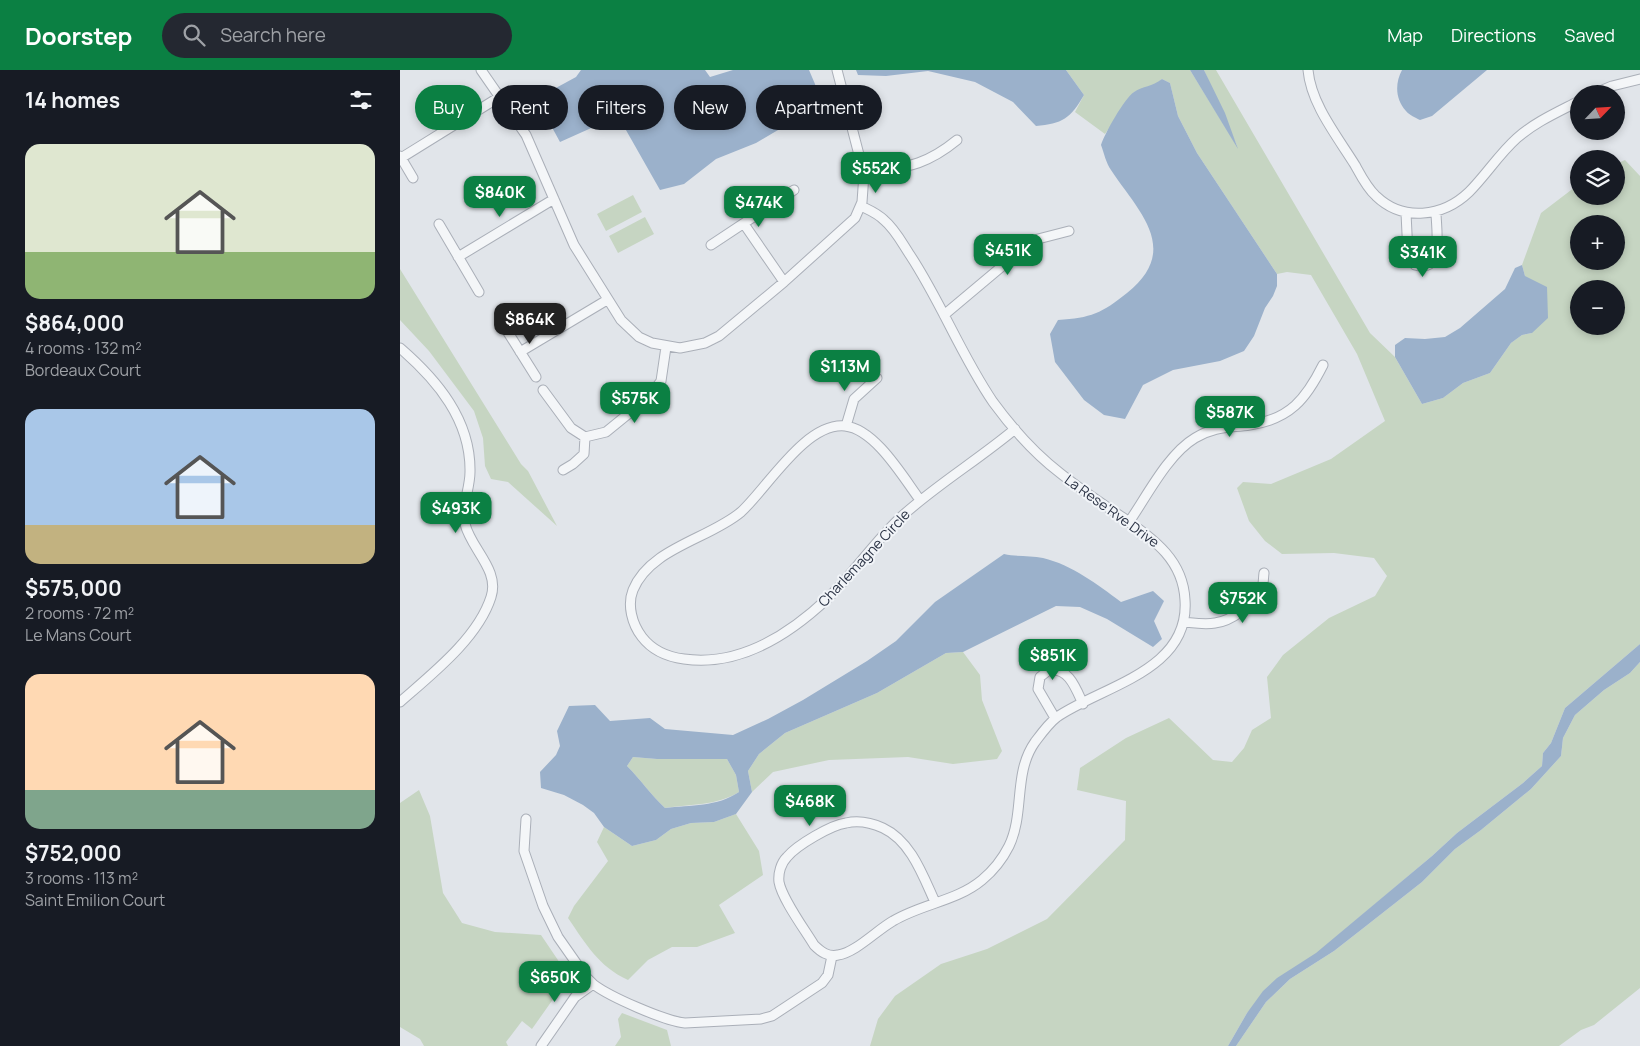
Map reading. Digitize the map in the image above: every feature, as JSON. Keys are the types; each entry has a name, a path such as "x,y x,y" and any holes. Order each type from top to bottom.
{"street":[{"path":"481,70 493,85"},
{"path":"523,130 574,245 621,320 630,329 652,343 666,347 693,346 719,336 846,228 854,218 860,206 864,189 864,174 837,70"},
{"path":"1308,70 1313,93 1367,186 1386,204 1406,213 1436,212 1457,202 1469,192 1515,140 1529,128 1570,106"},
{"path":"1616,85 1640,79"},
{"path":"414,178 401,157 492,101"},
{"path":"864,174 918,164 941,153 957,140"},
{"path":"711,246 794,190"},
{"path":"458,257 554,200"},
{"name":"La Rese'Rve Drive","path":"832,956 846,953 893,920 967,890 982,880 1003,858 1015,829 1020,781 1027,758 1035,742 1056,718 1147,668 1163,657 1173,646 1184,622 1186,604 1184,589 1174,562 1158,543 1061,474 1027,444 1015,430 975,374 922,275 892,227 878,215 860,206"},
{"path":"1406,213 1408,254 1415,265 1420,267 1434,262 1436,255 1436,212"},
{"path":"439,224 479,292"},
{"path":"744,224 784,282"},
{"path":"944,315 1024,247 1038,239 1069,230"},
{"path":"520,352 607,300"},
{"path":"504,326 536,377"},
{"path":"544,390 571,428 585,437 606,432 650,397 661,381 666,347"},
{"path":"400,348 430,376 446,396 462,426 468,442 470,458 470,474 464,510 465,523 469,536 492,576 493,586 492,595 484,616 435,672 400,702"},
{"path":"1129,522 1170,462 1188,443 1216,428 1265,422 1295,407 1307,394 1323,365"},
{"path":"846,426 854,399 877,378"},
{"name":"Charlemagne Circle","path":"920,500 882,449 858,429 846,426 833,426 822,429 810,437 752,502 734,517 721,526 679,546 648,569 633,590 631,602 632,617 643,639 662,653 675,658 692,660 731,657 773,640 814,611 840,586 898,519 920,500 986,454 1015,430"},
{"path":"563,470 584,454 585,437"},
{"path":"1184,622 1215,624 1234,616 1260,593 1264,573"},
{"path":"1056,718 1038,689 1040,677 1050,670 1061,670 1066,674 1083,704"},
{"path":"526,819 524,851 542,906 558,937 586,977 593,984 675,1022 761,1019 772,1016 822,983 828,975 832,956 819,950 814,945 782,890 779,873 786,857 793,851 833,827 846,823 860,822 884,828 896,836 911,854 935,902"},
{"path":"541,1046 575,997 593,984"}],"green space":[{"path":"1066,70 1190,70 1237,146 1204,70 1216,70 1370,333 1395,357 1422,404 1443,398 1463,383 1490,373 1511,343 1522,335 1532,333 1522,265 1541,213 1570,191 1570,205 1625,205 1625,160 1640,176 1640,644 1565,708 1551,743 1543,753 1542,766 1523,783 1457,833 1316,954 1297,966 1247,1013 1228,1046 870,1046 878,1019 895,996 941,964 987,949 1047,919 1125,840 1126,801 1077,790 1080,768 1126,738 1169,718 1213,760 1232,762 1244,748 1252,730 1271,718 1267,677 1283,655 1329,618 1375,596 1387,576 1374,558 1334,553 1282,554 1265,541 1249,521 1237,488 1243,482 1271,484 1331,459 1385,421 1357,354 1311,275 1287,272 1277,274 1197,153 1178,116 1170,83 1162,79 1154,86 1134,92 1105,134 1075,112 1084,95"},
{"path":"633,195 642,212 606,231 597,214"},
{"path":"645,217 654,234 618,253 609,236"},
{"path":"400,269 521,464 528,471 557,526 508,482 491,479 485,466 483,438 474,411 429,351 400,320"},
{"path":"963,652 980,675 982,700 1002,751 997,759 953,764 908,757 829,760 773,772 752,792 748,771 759,754 785,733 877,693 946,653"},
{"path":"1640,662 1640,988 1594,1025 1581,1030 1559,1046 1236,1046 1266,1002 1290,979 1334,951 1422,882 1455,849 1531,789 1561,756 1563,738 1575,715 1604,690 1630,673"},
{"path":"633,757 727,759 736,775 739,792 721,800 703,804 665,808 627,766"},
{"path":"419,790 430,816 443,893 462,923 495,932 541,935 564,969 561,988 532,1029 522,1021 506,1042 508,1046 424,1046 420,1039 400,1027 400,803"},
{"path":"736,814 759,851 763,875 719,905 735,933 697,947 672,947 648,960 628,980 608,968 594,954 568,918 574,906 608,861 597,842 604,827 632,846 656,840 671,829 691,823 714,822"},
{"path":"622,1013 667,1030 671,1046 615,1046 621,1037 618,1019"}],"water":[{"path":"581,70 705,70 710,77 733,70 809,70 815,85 756,85 756,130 778,130 756,143 716,159 684,184 660,190 626,130 664,130 664,85 578,85 578,130 587,130 560,142 553,130 568,130 568,85 561,85 576,77"},
{"path":"856,70 1066,70 1084,95 1075,109 1065,118 1053,124 1036,126 1013,102 975,82 928,71 886,76 858,75"},
{"path":"1190,70 1204,70 1225,113 1238,149"},
{"path":"1402,70 1487,70 1432,116 1420,120 1407,112 1398,96 1397,86"},
{"path":"1162,79 1170,83 1178,116 1197,153 1277,274 1277,286 1265,308 1254,336 1244,351 1220,361 1173,370 1143,385 1125,419 1104,415 1084,400 1055,362 1050,334 1058,320 1088,316 1103,310 1118,300 1143,277 1152,261 1153,246 1150,230 1133,200 1109,167 1101,145 1115,117 1130,96 1137,90 1155,84"},
{"path":"1522,265 1525,276 1547,287 1548,318 1532,333 1522,335 1511,343 1490,373 1463,383 1443,398 1422,404 1395,357 1395,345 1405,338 1445,337 1460,328 1505,289 1515,268"},
{"path":"1004,554 1038,557 1054,561 1074,570 1121,602 1153,591 1164,601 1154,621 1162,639 1153,647 1107,619 1080,607 1056,606 963,652 946,653 877,693 785,733 759,754 748,771 752,792 736,814 714,822 691,823 671,829 656,840 632,846 604,827 594,813 583,805 564,795 541,788 540,772 556,755 560,746 557,731 569,706 595,705 610,721 650,718 665,729 733,735 803,700 867,661 896,641 935,602","holes":["633,757 727,759 736,775 739,792 713,803 665,808 627,766"]},
{"path":"1640,644 1640,662 1630,673 1604,690 1575,715 1563,738 1561,756 1531,789 1455,849 1422,882 1334,951 1290,979 1266,1002 1236,1046 1228,1046 1247,1013 1263,991 1277,978 1316,953 1457,833 1523,783 1542,766 1543,753 1551,743 1565,708"}]}
